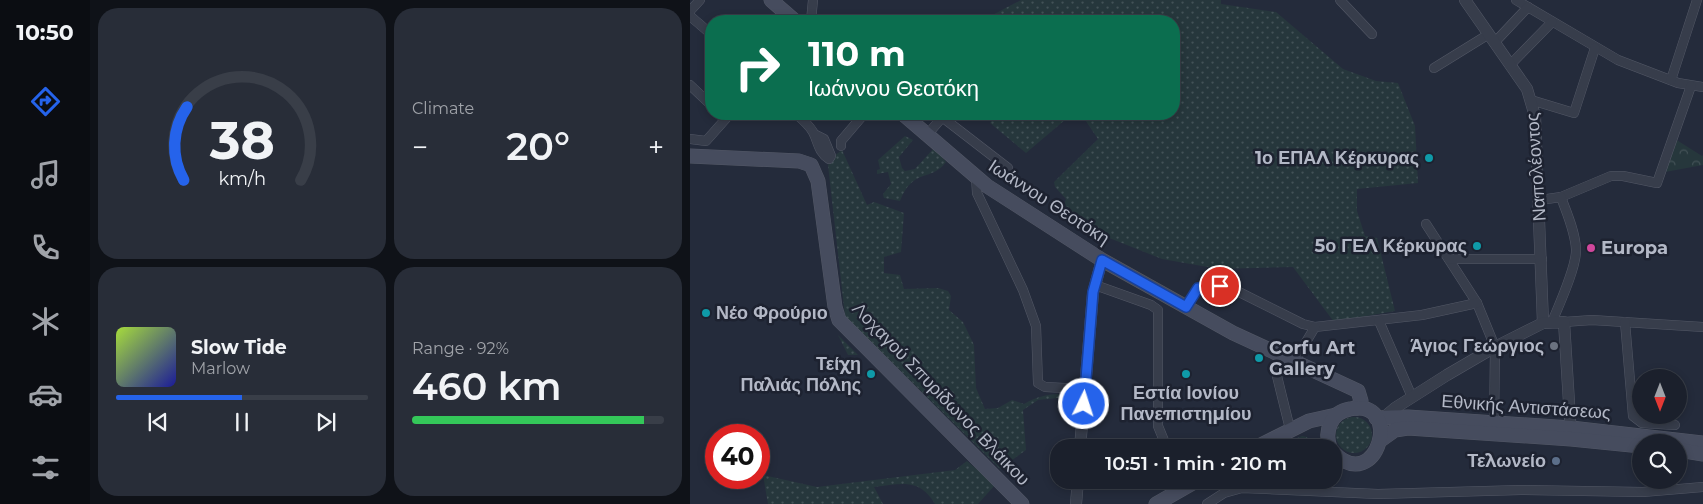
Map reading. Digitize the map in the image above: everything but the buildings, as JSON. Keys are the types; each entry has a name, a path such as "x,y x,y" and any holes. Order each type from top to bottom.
{"main road":[{"path":"771,0 788,15"},
{"name":"Ιωάννου Θεοτόκη","path":"909,120 976,177 1008,201 1102,260 1186,307 1294,362 1358,391 1361,401 1357,408"},
{"name":"Λοχαγού Σπυρίδωνος Βλάικου","path":"690,156 799,161 811,165 818,181 835,307 839,320 1022,504"},
{"path":"1272,439 1315,419 1336,415 1343,410 1357,408"},
{"name":"Εθνικής Αντιστάσεως","path":"1357,408 1367,411 1379,419 1408,418 1494,428 1632,437"},
{"path":"1325,439 1336,415"},
{"path":"1379,419 1381,440"},
{"path":"1294,428 1313,429 1319,439"},
{"name":"Εθνικής Αντιστάσεως","path":"1342,458 1357,462 1369,458 1377,450 1381,440 1401,428 1494,428"},
{"name":"Εθνικής Αντιστάσεως","path":"1687,442 1703,443"},
{"path":"1687,451 1703,454"},
{"path":"1156,504 1180,489"}],"street":[{"path":"690,11 700,0"},
{"path":"812,15 813,0"},
{"path":"1340,0 1372,34"},
{"name":"Ναπολέοντος","path":"1465,0 1511,64 1531,100 1535,116 1542,259 1571,433"},
{"path":"1516,0 1595,48 1628,64 1671,80 1691,86 1703,87"},
{"path":"1671,80 1697,0"},
{"path":"1434,68 1492,38 1528,7"},
{"path":"690,16 705,29"},
{"path":"1511,64 1552,22"},
{"path":"1531,100 1574,113 1595,48"},
{"path":"690,85 705,99"},
{"path":"1540,200 1561,197 1612,176 1623,176 1657,183 1691,86"},
{"path":"690,139 706,141 722,120"},
{"path":"801,120 814,134"},
{"path":"841,146 841,142 859,120"},
{"path":"927,135 940,120"},
{"path":"950,120 1008,168"},
{"path":"976,177 978,193 1023,290 1036,326 1038,383 1045,387 1084,389"},
{"path":"1553,322 1576,255 1573,230 1561,197"},
{"path":"1426,224 1476,303 1495,347 1494,428"},
{"path":"1449,258 1542,259"},
{"path":"1081,439 1094,285 1102,260"},
{"path":"1094,285 1151,305 1158,310 1158,429 1163,439"},
{"path":"1186,307 1198,288 1223,286 1303,324 1315,327 1379,321 1433,313 1476,303"},
{"path":"1379,419 1495,347 1553,322 1592,320 1703,327"},
{"path":"1379,321 1412,397"},
{"path":"1625,322 1632,412 1640,434"},
{"path":"1294,362 1315,327"},
{"path":"1275,368 1294,428"},
{"path":"1652,434 1675,425"},
{"path":"1276,489 1378,494 1521,490 1643,492 1703,486"},
{"path":"1076,504 1077,489"},
{"path":"1207,504 1232,490 1244,489"}],"green space":[{"path":"1021,0 1221,0 1221,4 1276,12 1343,69 1376,81 1398,83 1415,126 1418,183 1357,189 1357,211 1365,236 1377,238 1395,311 1334,322 1293,267 1219,269 1162,259 1059,218 1066,199 1055,187 1054,182 1098,139 1085,120 1180,120 1180,15 992,15"},
{"path":"992,120 1065,120 1026,153 990,123"},
{"path":"905,136 913,140 899,157 902,168 905,171 915,169 934,148 946,162 935,172 911,183 900,201 884,198 883,194 891,184 888,172 877,174 877,170 880,169 878,160"},
{"path":"1675,139 1703,155 1703,165 1665,172"},
{"path":"842,150 867,205 874,202 904,213 901,252 884,257 884,273 900,275 904,289 938,288 948,291 951,296 949,310 963,322 974,345 976,388 985,409 998,408 1012,400 1024,404 1050,395 1078,396 1038,400 1023,410 1026,450 1000,469 845,316 828,165 834,156"},
{"path":"838,335 858,355 848,355"},
{"path":"1347,418 1361,418 1371,428 1371,442 1361,452 1347,452 1342,449 1342,439 1337,439 1337,428"},
{"path":"1302,436 1307,437 1307,439 1295,439"},
{"path":"967,461 995,485 978,504 935,504 923,490 909,484 874,487 883,504 768,504 765,489 770,489 770,477 817,487 955,470"}],"place":[{"name":"1ο ΕΠΑΛ Κέρκυρας","path":"1429,158"},
{"name":"5ο ΓΕΛ Κέρκυρας","path":"1477,246"},
{"name":"Europa","path":"1591,248"},
{"name":"Νέο Φρούριο","path":"706,313"},
{"name":"Άγιος Γεώργιος","path":"1554,346"},
{"name":"Corfu Art Gallery","path":"1259,358"},
{"name":"Τείχη Παλιάς Πόλης","path":"871,374"},
{"name":"Εστία Ιονίου Πανεπιστημίου","path":"1186,374"},
{"name":"Τελωνείο","path":"1556,461"}],"route":[{"path":"1084,404 1093,292 1097,272 1102,260 1186,307 1198,288 1220,286"}]}
